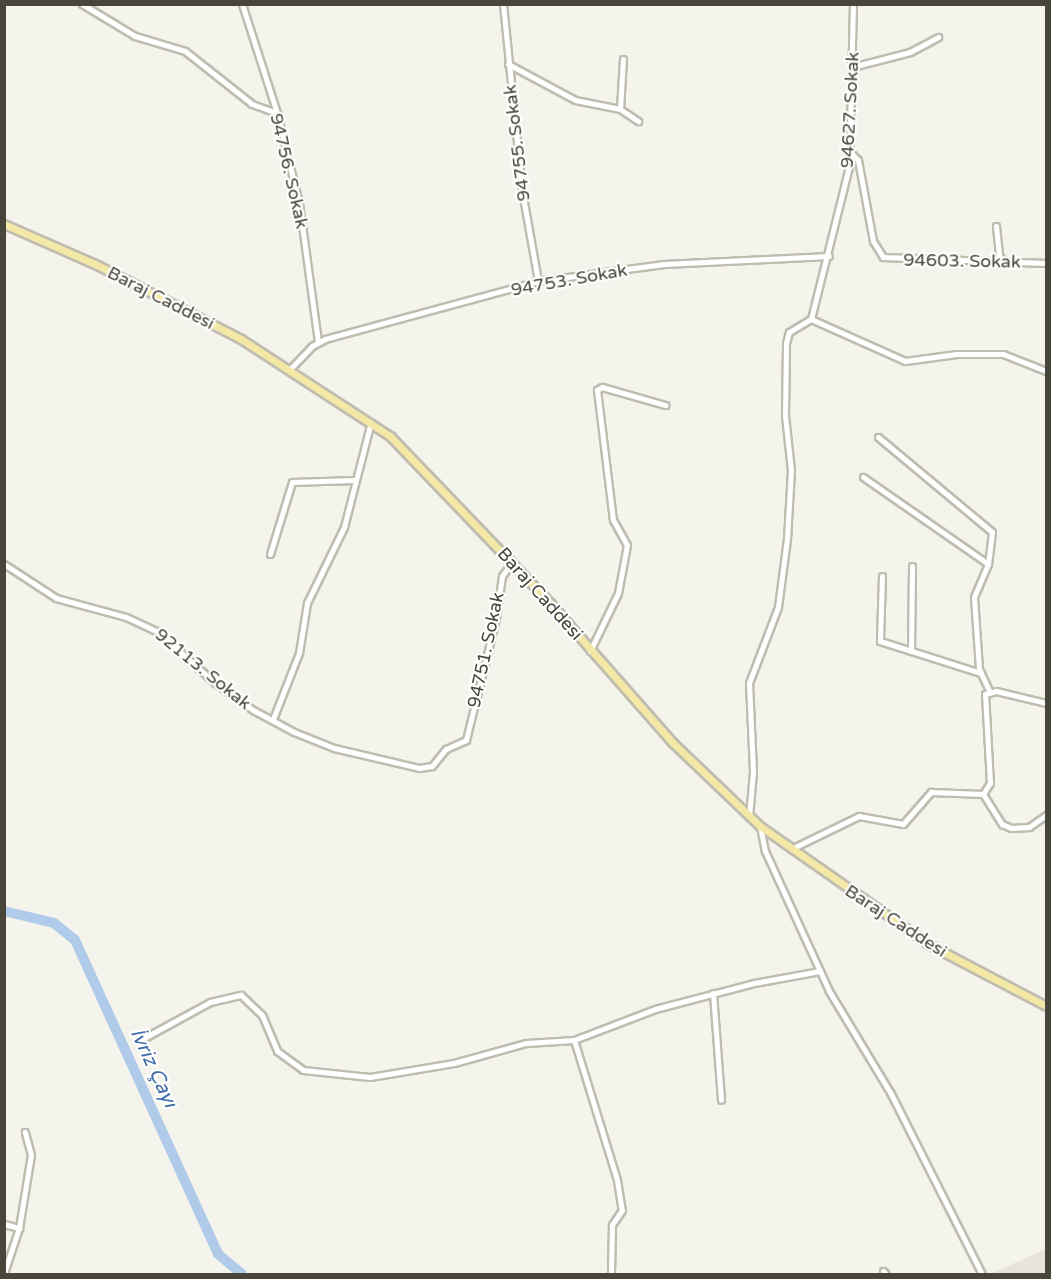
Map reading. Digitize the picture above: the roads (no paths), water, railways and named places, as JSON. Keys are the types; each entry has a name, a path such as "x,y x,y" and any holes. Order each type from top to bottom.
{"main road":[{"name":"Baraj Caddesi","path":"4,224 97,265 241,339 371,422 417,461 512,562 673,743 759,826 930,945 1047,1006"}],"street":[{"path":"82,4 135,36 185,51 252,104 277,113"},
{"name":"94756. Sokak","path":"242,4 277,113 302,214 318,342"},
{"name":"94755. Sokak","path":"503,4 522,191 538,281"},
{"name":"94627. Sokak","path":"811,319 829,256 850,152 853,4"},
{"path":"852,67 910,52 938,37"},
{"path":"620,109 623,59"},
{"path":"508,64 584,104 620,109 638,121"},
{"name":"94603. Sokak","path":"850,152 858,160 873,242 880,255 902,260 1047,263"},
{"path":"996,226 999,256 1006,261"},
{"name":"94753. Sokak","path":"290,369 318,342 538,281 664,264 829,256"},
{"path":"749,817 753,771 749,683 778,607 787,539 791,470 786,416 786,343 789,332 811,319 905,361 957,354 1003,354 1047,371"},
{"path":"590,651 618,592 627,545 613,519 597,390 606,387 665,405"},
{"path":"273,718 278,697 299,653 307,603 344,527 354,480 371,422"},
{"path":"878,437 992,531 988,564 974,597 981,673 990,693"},
{"path":"863,477 988,564"},
{"path":"270,554 292,482 354,480"},
{"name":"94751. Sokak","path":"466,741 496,618 502,576 512,562"},
{"name":"92113. Sokak","path":"4,564 56,598 150,627 207,677 253,710 321,744 419,768 432,766 446,749 466,741"},
{"path":"911,651 912,566"},
{"path":"882,576 880,642 981,673"},
{"path":"983,794 990,783 985,694 1047,703"},
{"path":"792,849 859,816 903,824 931,792 983,794"},
{"path":"983,794 1002,824 1011,828 1029,827 1047,815"},
{"path":"759,826 765,851 820,971 890,1092 982,1275"},
{"path":"144,1038 210,1002 235,995 251,1002 262,1015 277,1052 303,1070 370,1077 454,1063 526,1043 574,1040 655,1009 713,993 820,971"},
{"path":"713,993 721,1100"},
{"path":"574,1040 617,1180 622,1210 612,1225 611,1275"},
{"path":"4,1273 19,1228 31,1155 25,1132"},
{"path":"4,1224 19,1228"}],"waterway":[{"name":"İvriz Çayı","path":"4,911 54,923 75,940 218,1254 242,1274"}]}
